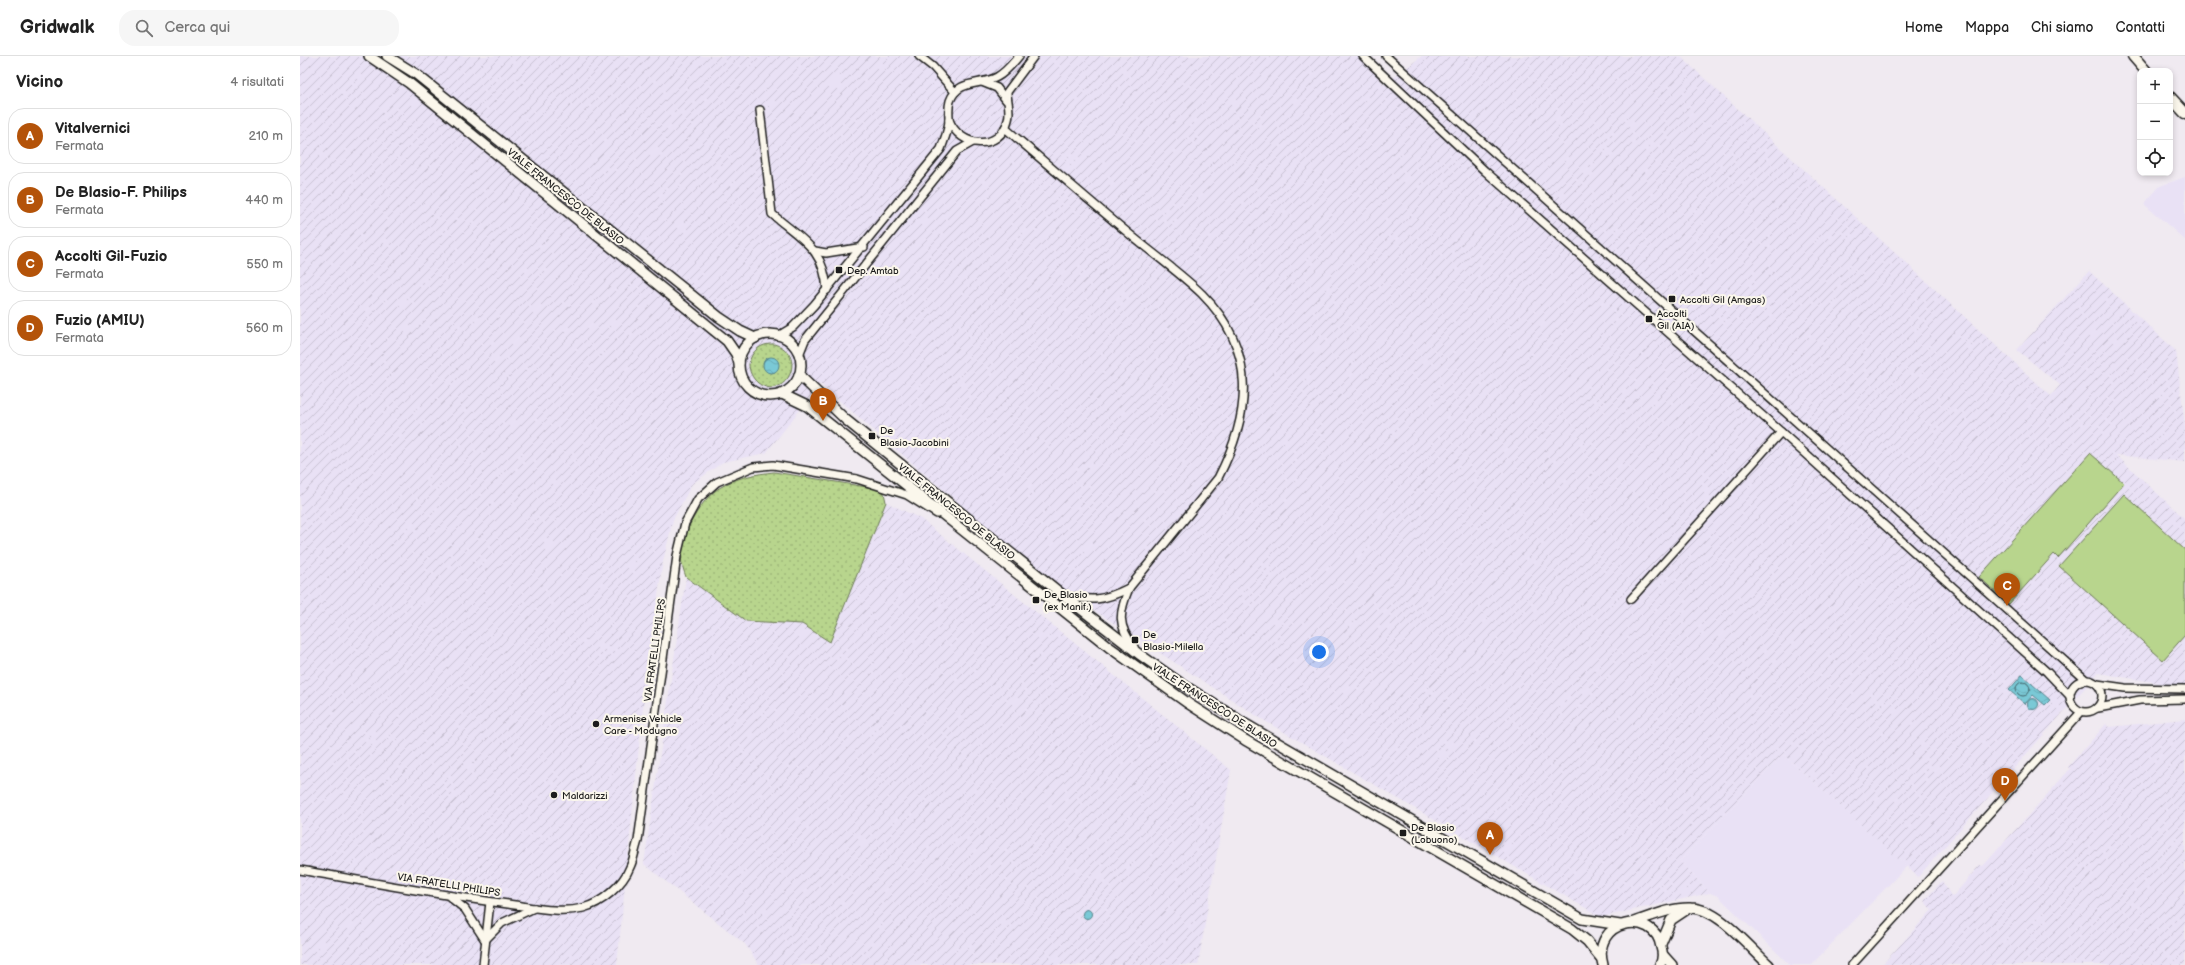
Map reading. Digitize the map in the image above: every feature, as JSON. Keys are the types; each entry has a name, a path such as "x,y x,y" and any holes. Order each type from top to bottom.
{"main road":[{"path":"2133,56 2143,68"},
{"path":"2173,100 2185,113"}],"street":[{"name":"VIALE FRANCESCO DE BLASIO","path":"370,56 409,83 727,341 736,354 739,363"},
{"name":"VIALE FRANCESCO DE BLASIO","path":"387,56 416,74 719,317 740,331 755,338"},
{"path":"919,56 933,67 955,92"},
{"path":"778,336 793,327 827,290 864,247 941,149 949,120 950,101 955,92 968,84 996,78 1019,56"},
{"path":"799,355 805,340 957,151 973,142 991,140 1005,128 1009,110 1007,92 1034,56"},
{"path":"1363,56 1485,171 1781,432 2041,667 2070,696 2073,706 2081,712 2090,713 2098,708 2140,700 2185,699"},
{"path":"1386,56 2086,680 2097,684 2125,688 2185,689"},
{"path":"982,82 998,88 1007,102"},
{"path":"760,110 772,214 815,251 821,260 826,275 827,290"},
{"path":"949,120 958,134 973,142"},
{"path":"1005,128 1202,294 1229,330 1242,366 1244,382 1242,420 1227,460 1218,478 1129,588 1122,606 1121,621 1123,631 1139,654"},
{"path":"815,251 826,253 864,247"},
{"path":"770,334 778,336 794,346 799,355 799,375 795,383 782,394 764,396 752,390 743,380 739,363 744,349 755,338 770,334"},
{"name":"VIALE FRANCESCO DE BLASIO","path":"799,375 846,420 1064,596 1139,654 1219,708 1582,919 1620,925"},
{"name":"VIALE FRANCESCO DE BLASIO","path":"782,394 807,406 1109,647 1189,704 1245,740 1572,929 1587,941 1602,961"},
{"path":"1631,599 1781,432"},
{"name":"VIA FRATELLI PHILIPS","path":"300,870 490,902 559,910 584,908 594,904 619,885 630,868 638,841 677,556 685,523 698,499 717,482 753,467 773,465 857,479 907,495 966,532"},
{"path":"1064,596 1086,600 1101,600 1129,588"},
{"path":"2070,696 2076,683 2086,680"},
{"path":"2097,684 2103,693 2101,704 2098,708"},
{"path":"1852,965 2081,712"},
{"path":"448,895 465,908 485,940"},
{"path":"483,965 490,902"},
{"path":"485,940 502,923 535,907"},
{"path":"1602,961 1601,947 1605,937 1620,925 1631,923 1670,910 1691,908 1708,910 1769,965"},
{"path":"1661,944 1671,920 1691,908"},
{"path":"1631,923 1649,928 1656,935 1661,944 1663,955 1660,965"},
{"path":"1663,955 1672,965"}],"shaded area":[{"path":"300,56 1364,56 1384,85 1422,56 1680,56 2051,396 2060,385 2017,350 2089,271 2176,351 2185,426 2185,462 2116,455 2185,519 2185,687 2098,673 1918,877 1783,754 1680,861 1710,893 1601,917 1260,718 1052,583 820,384 766,453 723,462 692,484 673,520 662,566 642,716 617,965 300,965"},
{"path":"2185,177 2185,240 2144,204 2160,186"},
{"path":"886,502 921,519 1231,770 1198,965 759,965 745,944 644,864 686,577 746,621 802,624 830,641"},
{"path":"2185,719 2185,965 1882,965 1932,910 1924,901 1942,881 1952,897 1980,865 1983,866 2070,769 2068,767 2106,724 2110,727"},
{"path":"1783,754 1907,866 1811,965 1790,965 1718,896 1710,893 1680,861"}],"green space":[{"path":"774,344 785,349 790,357 792,366 790,375 777,387 768,387 758,383 750,372 750,359 754,352 761,346","holes":["770,358 775,372 771,373 763,364 766,359"]},
{"path":"2090,453 2124,483 2058,558 2054,554 2009,604 1979,577"},
{"path":"774,472 879,489 884,493 886,502 830,642 802,624 746,621 686,577 684,572 681,556 685,537 694,517 707,499 721,487 740,478"},
{"path":"2124,494 2185,550 2185,635 2163,660 2059,566"}],"water":[{"path":"771,357 777,359 779,365 777,371 771,373 765,371 763,365 765,359"},
{"path":"2022,675 2050,700 2045,705 2033,695 2025,704 2009,690"},
{"path":"2033,698 2037,700 2039,704 2037,708 2033,710 2029,708 2027,704 2029,700"},
{"path":"1085,910 1089,910 1091,914 1089,918 1085,918 1083,916 1083,912"}],"place":[{"name":"Dep. Amtab","path":"839,270"},
{"name":"Accolti Gil (Amgas)","path":"1672,299"},
{"name":"Accolti Gil (AIA)","path":"1649,319"},
{"name":"De Blasio-F. Philips","path":"823,421"},
{"name":"De Blasio-Jacobini","path":"872,436"},
{"name":"De Blasio (ex Manif.)","path":"1036,600"},
{"name":"Accolti Gil-Fuzio","path":"2007,606"},
{"name":"De Blasio-Milella","path":"1135,640"},
{"name":"Armenise Vehicle Care - Modugno","path":"596,724"},
{"name":"Maldarizzi","path":"554,795"},
{"name":"Fuzio (AMIU)","path":"2005,801"},
{"name":"De Blasio (Lobuono)","path":"1403,833"},
{"name":"Vitalvernici","path":"1490,855"}]}
